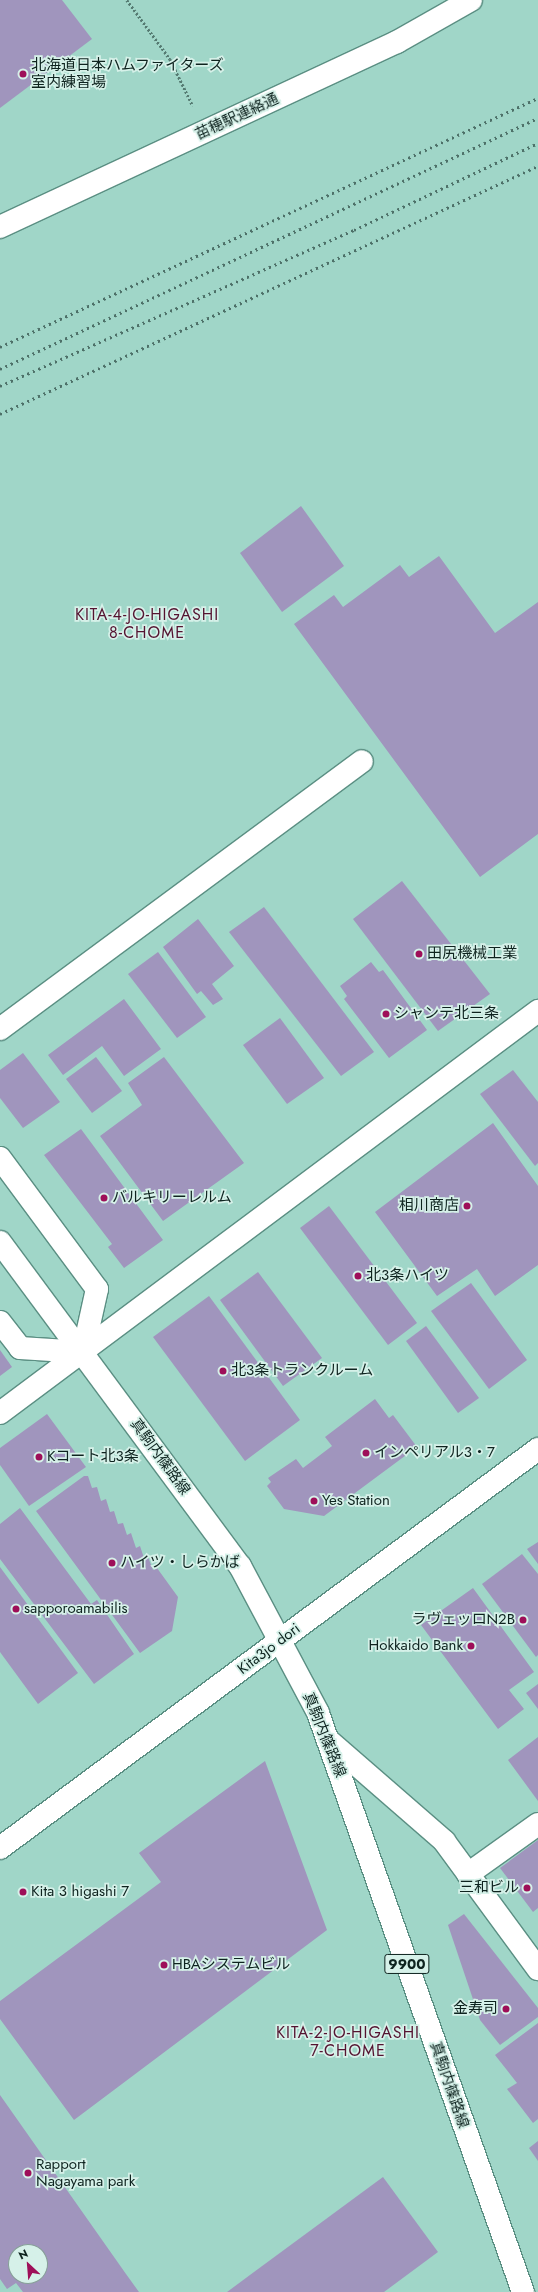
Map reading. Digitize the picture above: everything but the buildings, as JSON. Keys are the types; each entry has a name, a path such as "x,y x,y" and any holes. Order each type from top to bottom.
{"street":[{"name":"苗穂駅連絡通","path":"0,227 397,42 471,0"},
{"path":"0,1029 362,761"},
{"path":"0,1413 538,1011"},
{"path":"0,1158 98,1290 83,1352"},
{"name":"真駒内篠路線","path":"0,1242 83,1352 240,1566 281,1640 318,1713 523,2292"},
{"path":"0,1322 20,1348 83,1352"},
{"name":"Kita3jo dori","path":"0,1848 538,1449"},
{"path":"328,1740 444,1841 538,1969"},
{"path":"468,1874 538,1824"}],"path":[{"path":"127,0 170,59 193,106"}],"railway":[{"path":"0,347 538,98"},
{"path":"0,369 538,118"},
{"path":"0,386 354,230 538,143"},
{"path":"0,414 538,166"}],"place":[{"name":"北海道日本ハムファイターズ 室内練習場","path":"23,74"},
{"name":"田尻機械工業","path":"419,954"},
{"name":"シャンテ北三条","path":"386,1014"},
{"name":"バルキリーレルム","path":"104,1198"},
{"name":"相川商店","path":"467,1206"},
{"name":"北3条ハイツ","path":"358,1276"},
{"name":"北3条トランクルーム","path":"223,1371"},
{"name":"インペリアル3・7","path":"366,1453"},
{"name":"Kコート北3条","path":"39,1457"},
{"name":"Yes Station","path":"314,1501"},
{"name":"ハイツ・しらかば","path":"112,1563"},
{"name":"sapporoamabilis","path":"16,1609"},
{"name":"ラヴェッロN2B","path":"523,1620"},
{"name":"Hokkaido Bank","path":"471,1646"},
{"name":"三和ビル","path":"527,1888"},
{"name":"Kita 3 higashi 7","path":"23,1892"},
{"name":"HBAシステムビル","path":"164,1965"},
{"name":"金寿司","path":"506,2009"},
{"name":"Rapport Nagayama park","path":"28,2173"}],"district":[{"name":"KITA-4-JO-HIGASHI 8-CHOME","path":"147,624"},
{"name":"KITA-2-JO-HIGASHI 7-CHOME","path":"348,2042"}]}
